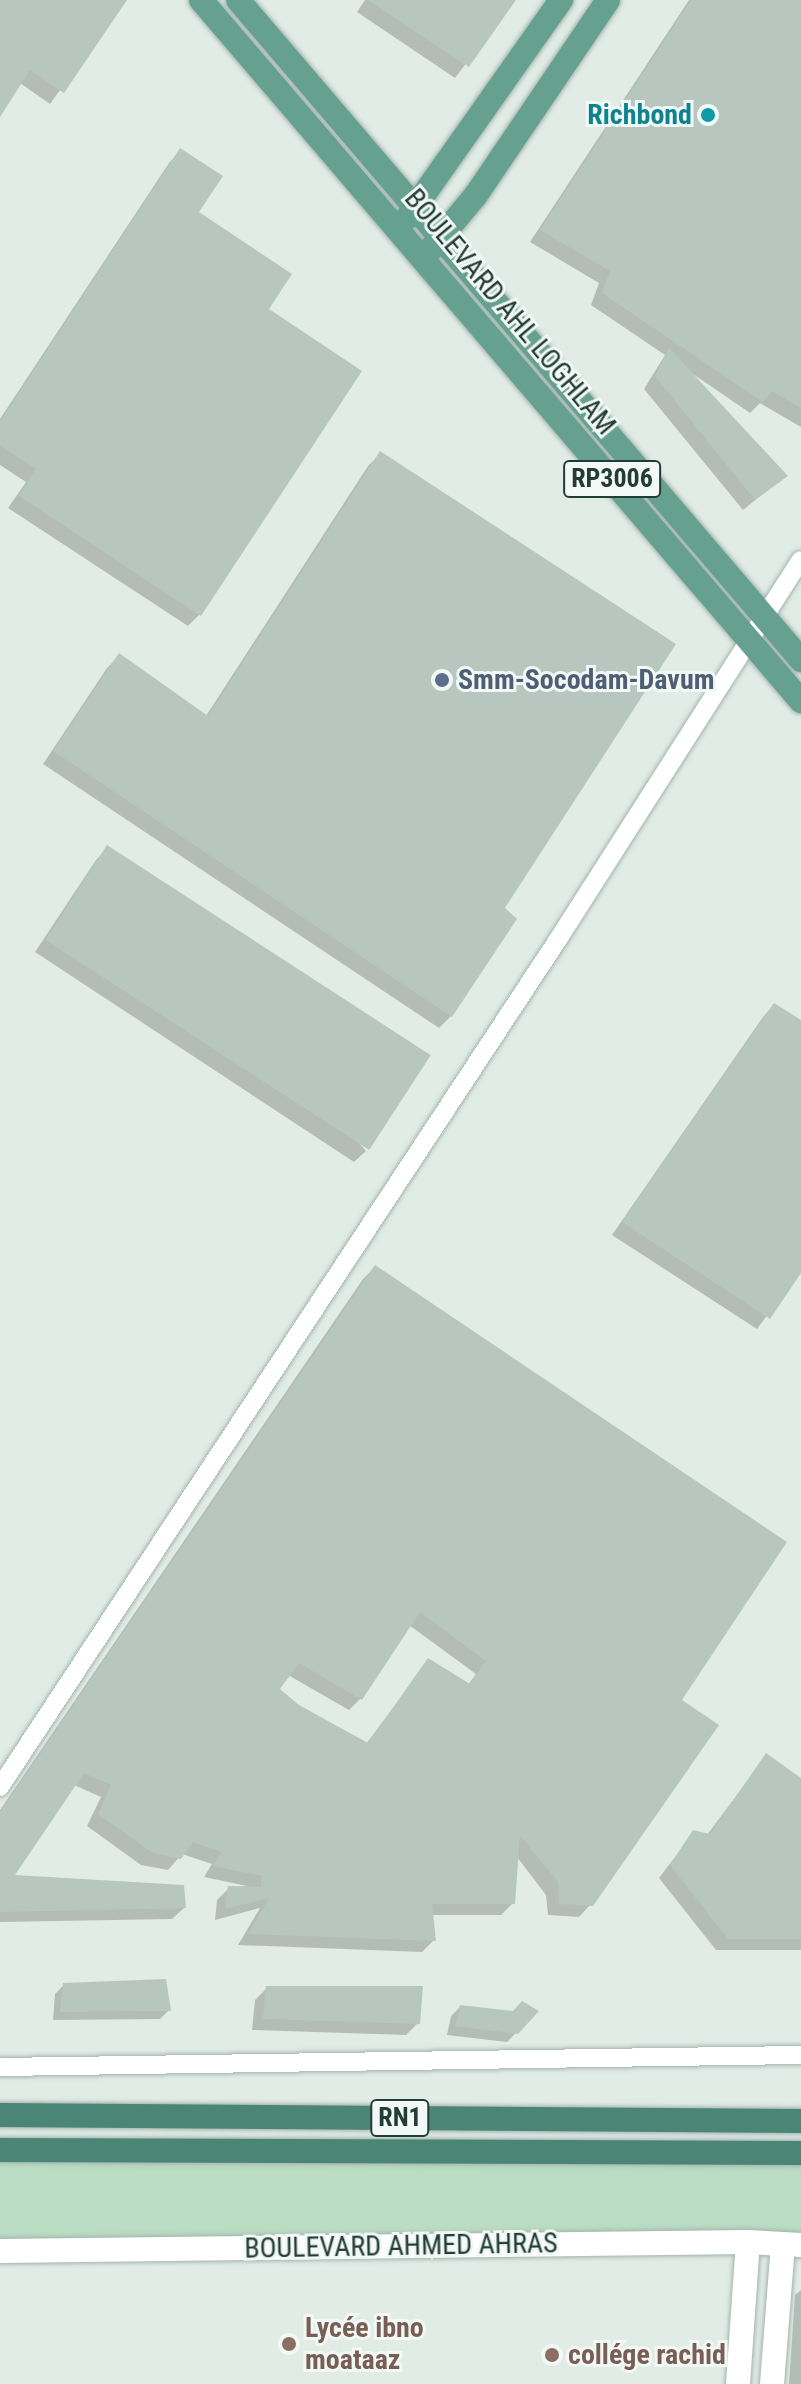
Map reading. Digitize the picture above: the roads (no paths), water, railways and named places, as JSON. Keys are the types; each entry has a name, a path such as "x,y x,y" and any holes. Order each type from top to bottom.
{"highway":[{"name":"RN1","path":"0,2115 801,2121"},
{"name":"RN1","path":"0,2150 801,2153"}],"main road":[{"name":"BOULEVARD AHL LOGHLAM","path":"201,0 801,701"},
{"name":"BOULEVARD AHL LOGHLAM","path":"238,0 417,206 801,660"},
{"path":"399,228 561,0"},
{"path":"423,256 476,195 608,0"},
{"path":"259,67 281,50"}],"street":[{"path":"0,1787 557,941 801,560"},
{"path":"0,2067 801,2055"},
{"path":"738,2384 748,2242"},
{"path":"772,2384 792,2244"},
{"name":"BOULEVARD AHMED AHRAS","path":"0,2251 792,2244"}],"place":[{"name":"Richbond","path":"708,115"},
{"name":"Smm-Socodam-Davum","path":"442,680"},
{"name":"Lycée ibno moataaz","path":"289,2344"},
{"name":"collége rachid","path":"552,2355"}]}
